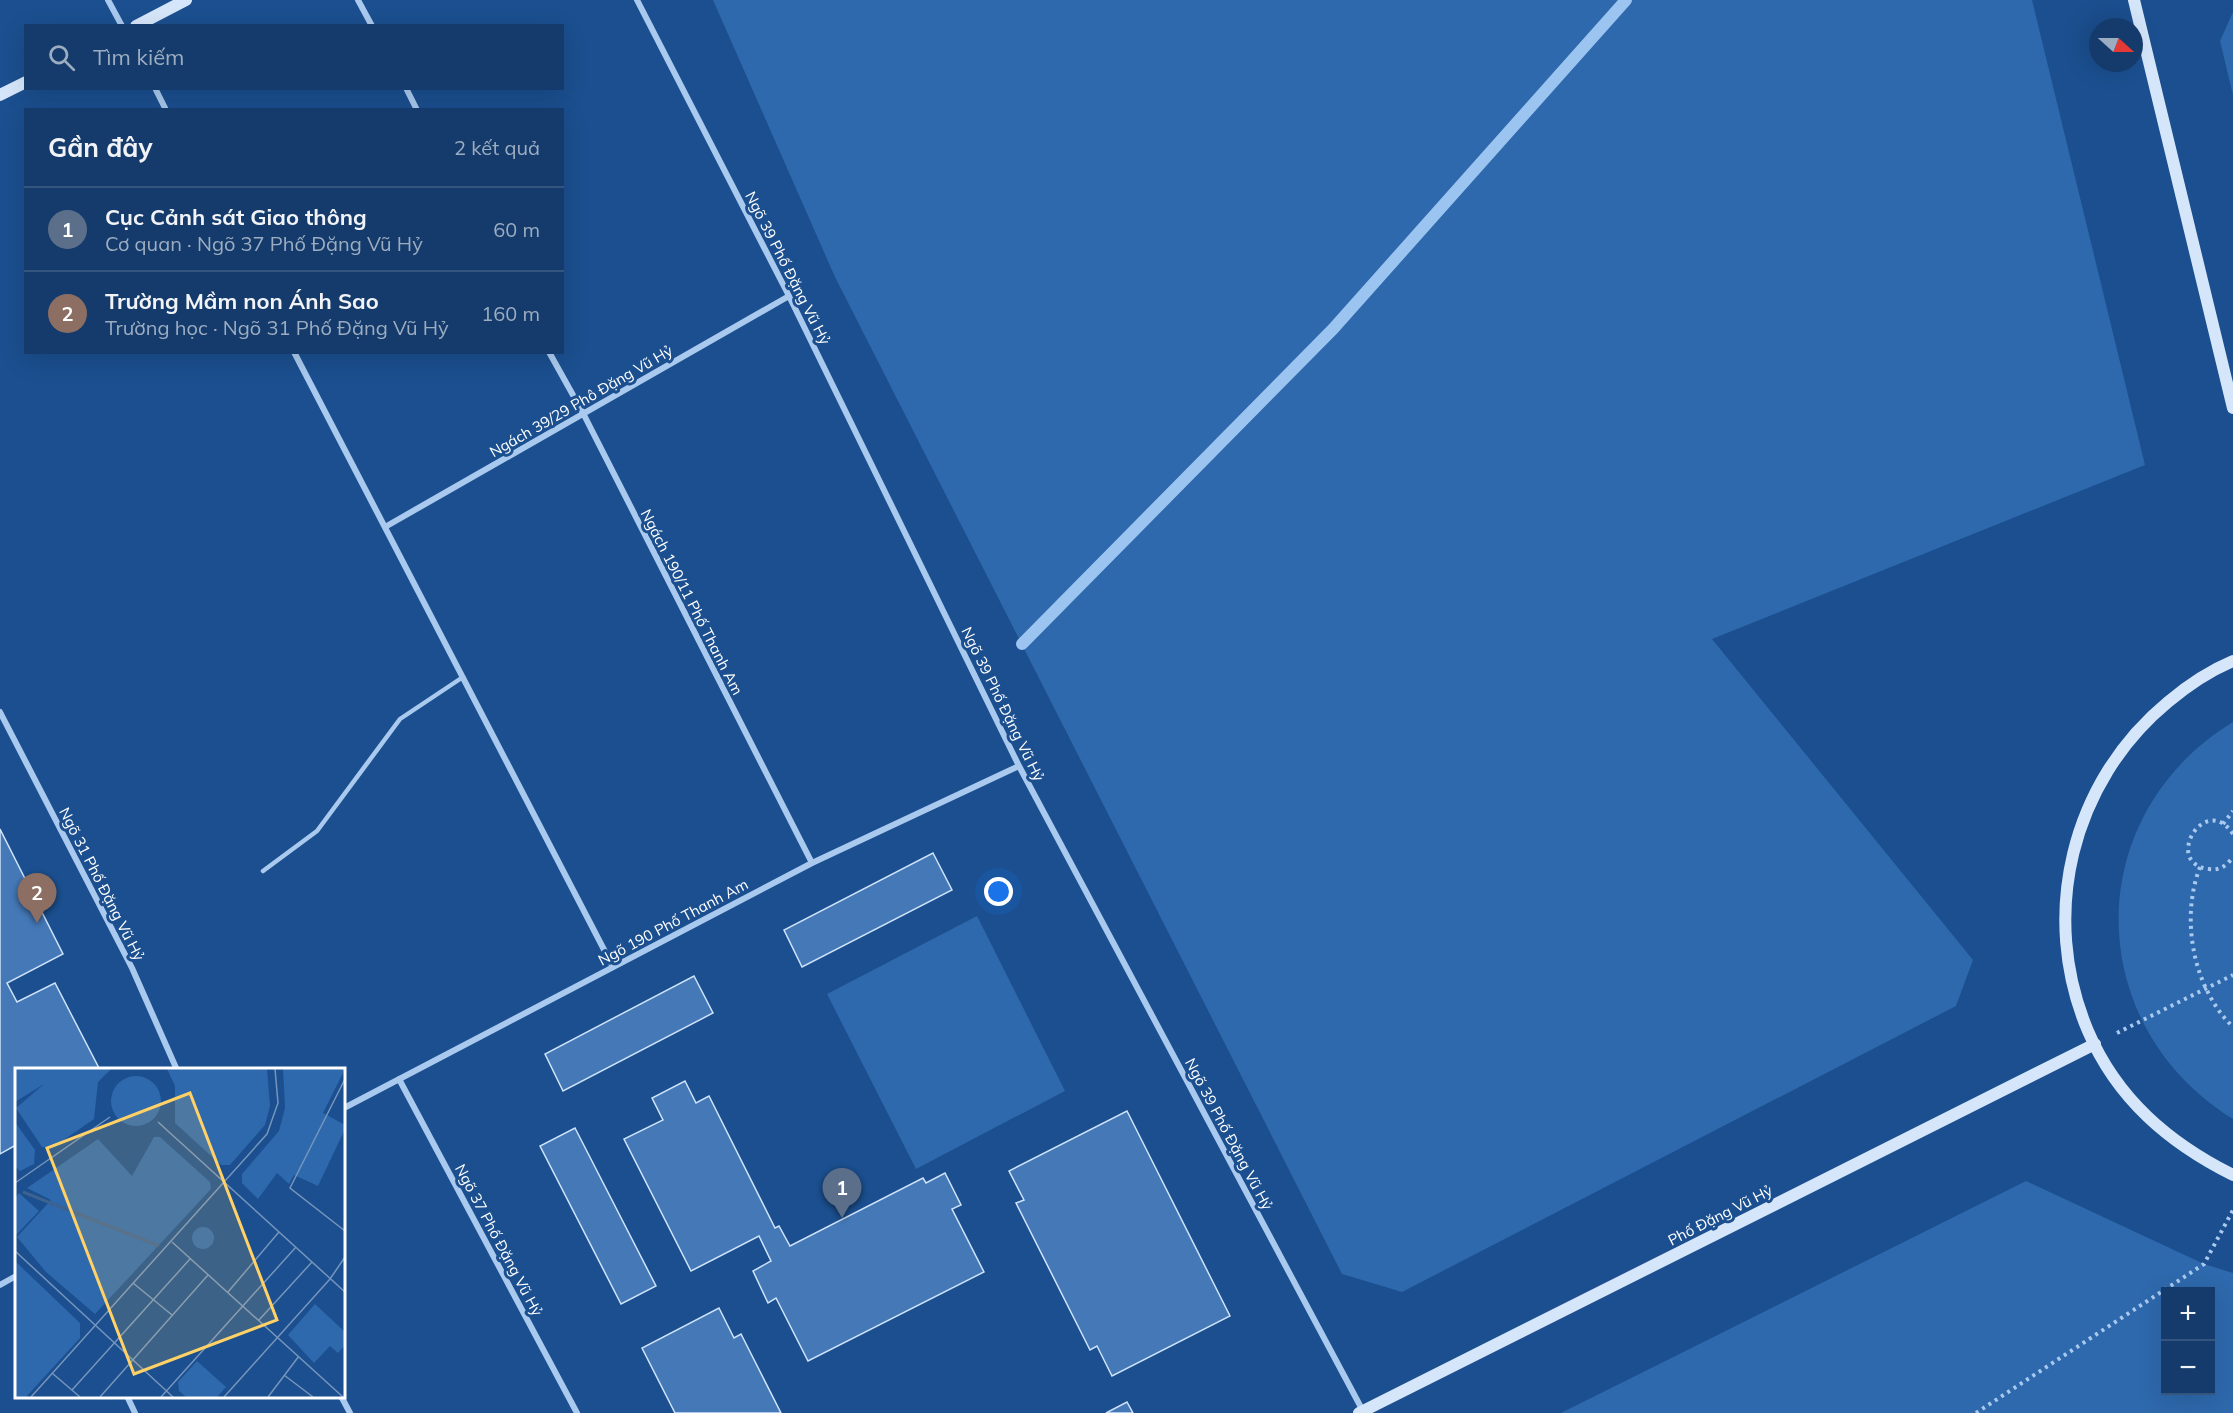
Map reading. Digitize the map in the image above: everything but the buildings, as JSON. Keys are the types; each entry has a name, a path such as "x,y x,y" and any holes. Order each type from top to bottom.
{"main road":[{"path":"140,24 186,0"},
{"path":"2134,0 2233,408"},
{"path":"0,95 24,83"},
{"path":"2233,662 2220,666 2184,688 2151,716 2116,756 2099,784 2082,822 2070,864 2065,906 2066,949 2074,991 2088,1031 2109,1069 2134,1103 2164,1133 2199,1158 2233,1175"},
{"name":"Phố Đặng Vũ Hỷ","path":"1362,1412 2095,1044"}],"street":[{"path":"108,0 121,24"},
{"path":"358,0 371,24"},
{"name":"Ngõ 39 Phố Đặng Vũ Hỷ","path":"637,0 789,296 1019,766 1362,1412"},
{"path":"156,90 165,108"},
{"path":"407,90 416,108"},
{"name":"Ngách 39/29 Phô Đặng Vũ Hỷ","path":"385,527 789,296"},
{"path":"295,354 613,967"},
{"name":"Ngách 190/11 Phố Thanh Am","path":"550,354 812,863"},
{"name":"Ngõ 31 Phố Đặng Vũ Hỷ","path":"0,712 132,968 176,1068"},
{"name":"Ngõ 190 Phố Thanh Am","path":"345,1107 812,863 1019,766"},
{"name":"Ngõ 37 Phố Đặng Vũ Hỷ","path":"399,1079 577,1413"},
{"path":"0,1285 15,1277"},
{"path":"128,1398 135,1413"},
{"path":"342,1398 350,1413"}],"lane":[{"path":"263,871 317,831 400,719 463,677"}],"path":[{"path":"2223,824 2233,811"},
{"path":"2233,834 2223,824 2208,821 2191,834 2188,849 2190,856 2200,867 2215,870 2223,868 2233,857"},
{"path":"2200,867 2192,901 2191,927 2195,954 2214,1003 2233,1028"},
{"path":"2095,1044 2233,975"},
{"path":"1976,1413 2204,1264 2233,1210"}],"shaded area":[{"path":"713,0 2032,0 2145,465 1712,639 1973,960 1956,1006 1402,1292 1342,1274 835,277"},
{"path":"2233,12 2233,95 2220,41"},
{"path":"2233,722 2233,1119 2183,1079 2147,1030 2126,977 2119,920 2126,864 2147,810 2183,762"},
{"path":"977,916 1065,1091 916,1169 827,994"},
{"path":"2026,1181 2204,1264 2233,1273 2233,1413 1561,1413"}],"waterway":[{"path":"1022,644 1333,329 1626,0"}],"place":[{"name":"Trường Mầm non Ánh Sao","path":"37,923"},
{"name":"Cục Cảnh sát Giao thông","path":"842,1218"}]}
